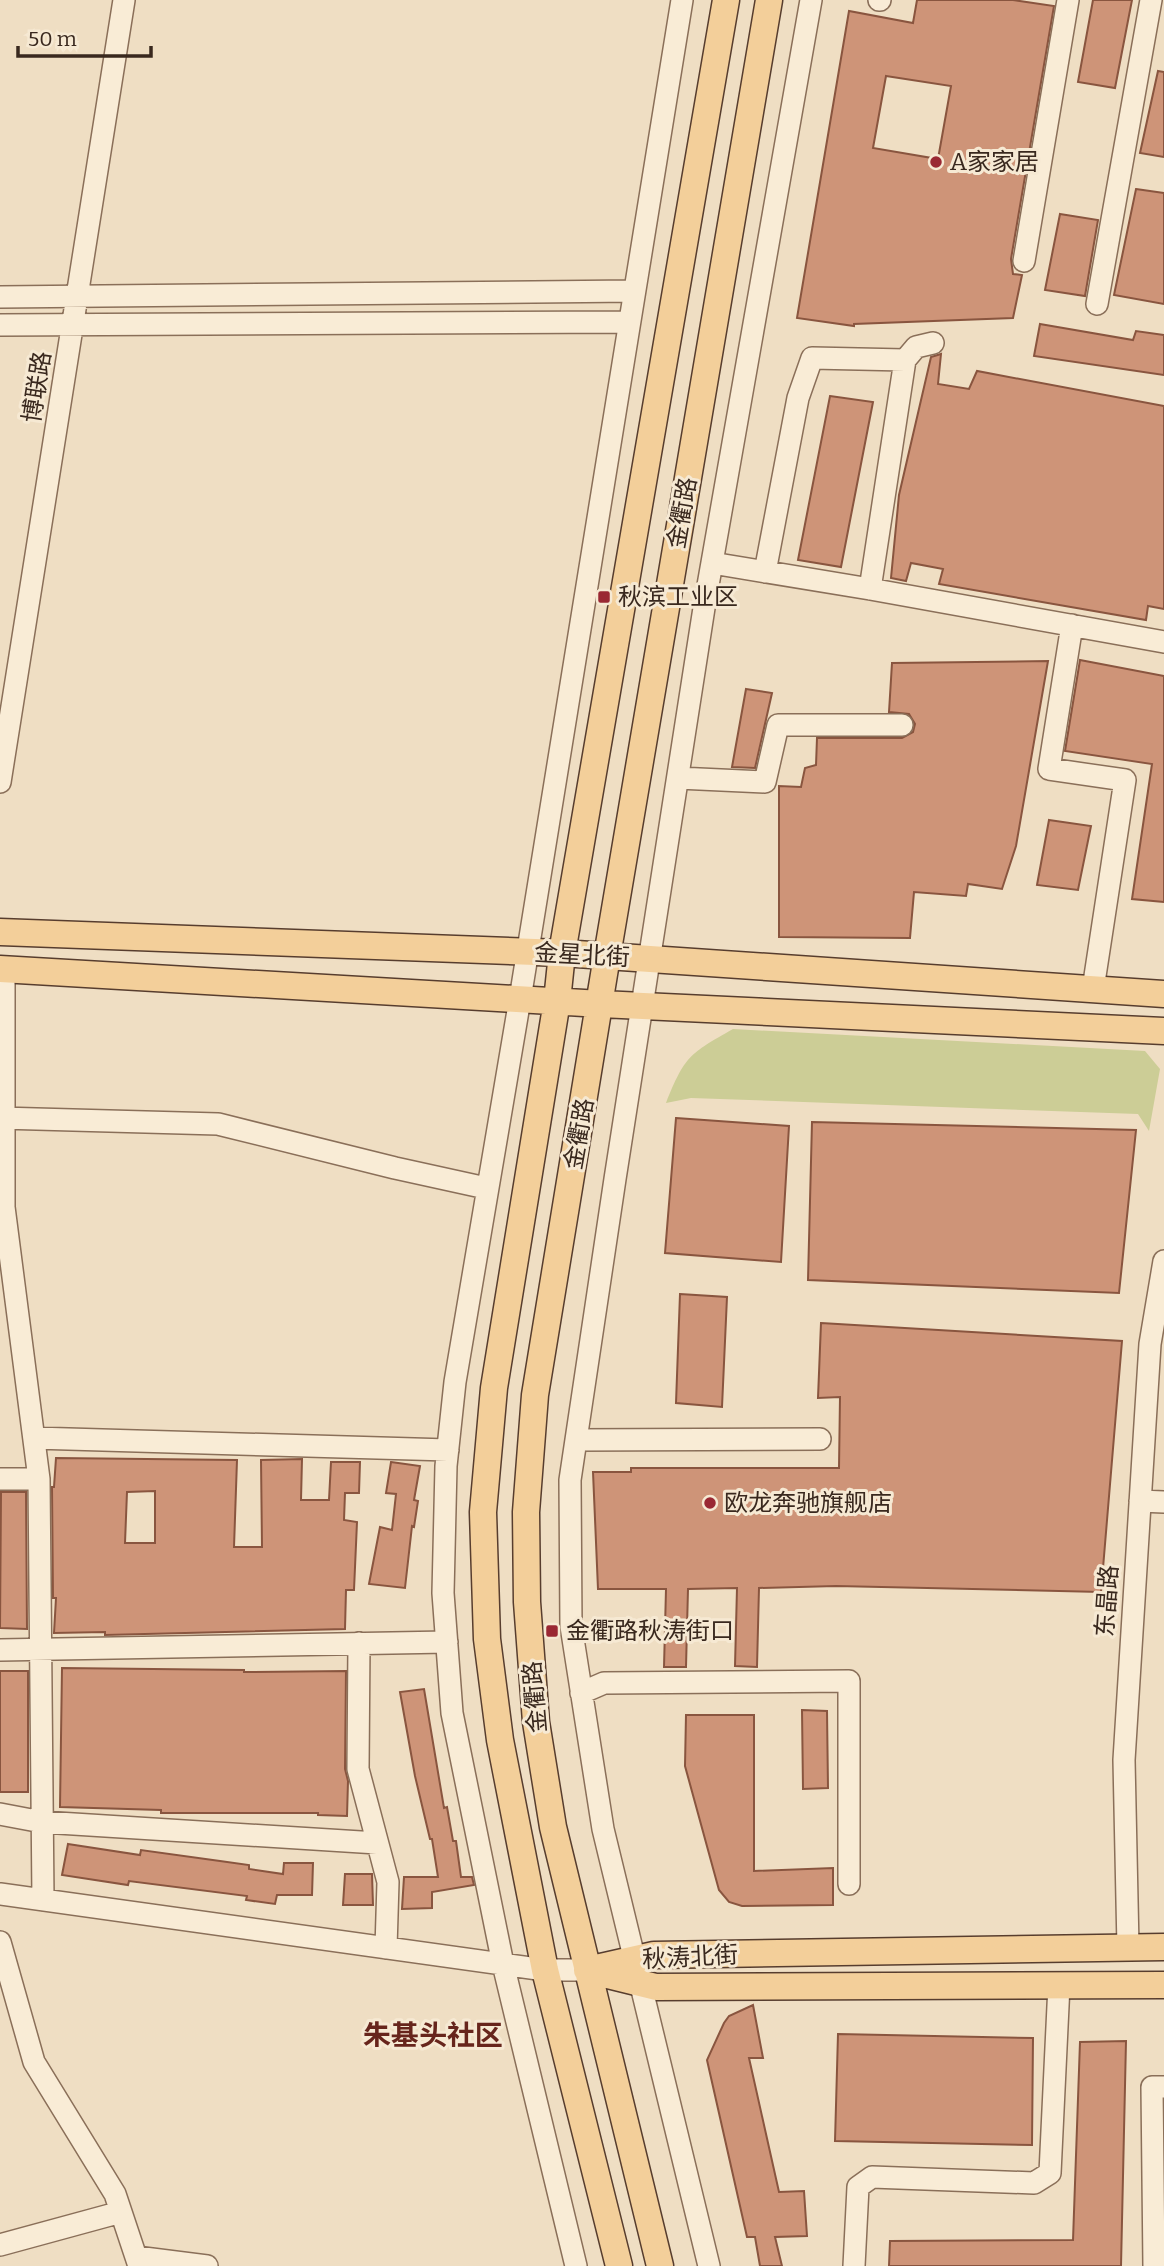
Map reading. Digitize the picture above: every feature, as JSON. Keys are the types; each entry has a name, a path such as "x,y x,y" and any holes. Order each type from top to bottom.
{"main road":[{"name":"金衢路","path":"619,2266 545,1970 500,1740 486,1639 483,1513 494,1388 557,1001 562,953 726,0"},
{"name":"金衢路","path":"660,2266 553,1827 536,1722 527,1602 526,1512 535,1395 769,0"},
{"name":"金星北街","path":"0,932 562,953 1164,994"},
{"name":"金星北街","path":"2,969 601,1004 1164,1031"},
{"name":"秋涛北街","path":"638,1971 654,1955 1164,1947"},
{"name":"秋涛北街","path":"587,1970 638,1971 656,1987 1164,1985"}],"street":[{"name":"博联路","path":"0,782 124,0"},
{"path":"576,2266 503,1964 452,1713 443,1593 448,1450 455,1382 486,1188 520,999 682,0"},
{"path":"709,2266 603,1829 571,1626 570,1480 712,563 811,0"},
{"path":"1024,261 1068,0"},
{"path":"1097,304 1151,0"},
{"path":"0,297 634,291"},
{"path":"0,325 629,322"},
{"path":"870,589 905,360 916,347 933,343"},
{"path":"765,572 798,398 812,358 905,360"},
{"path":"712,563 1164,642"},
{"path":"1072,625 1049,769 1125,780 1093,989"},
{"path":"678,778 765,782 778,724 902,725"},
{"path":"2,969 4,1207 40,1479 43,1900"},
{"path":"2,1118 218,1125 486,1188"},
{"name":"东晶路","path":"1128,1947 1124,1760 1150,1345 1164,1261"},
{"path":"34,1438 448,1450"},
{"path":"576,1440 820,1439"},
{"path":"0,1479 40,1479"},
{"path":"1140,1501 1164,1502"},
{"path":"0,1650 447,1642"},
{"path":"359,1643 358,1769 388,1882 386,1948"},
{"path":"582,1693 604,1683 849,1681 849,1885"},
{"path":"0,1814 42,1822 377,1843"},
{"path":"0,1894 545,1970 587,1970"},
{"path":"0,1942 34,2062 115,2193 137,2262 207,2266"},
{"path":"854,2266 858,2187 872,2177 1034,2183 1050,2173 1059,1985"},
{"path":"1154,2266 1152,2087 1164,2088"},
{"path":"0,2245 121,2212"}],"green space":[{"path":"733,1029 1145,1051 1160,1069 1149,1131 1138,1114 691,1098 666,1103 678,1075 690,1058 707,1044"}],"building":[{"name":"A家家居","path":"917,0 1013,0 1054,6 1011,259 1013,274 1022,275 1013,318 854,326 797,318 849,11 913,23","holes":["886,76 951,86 938,159 873,148"]},
{"path":"1093,0 1132,0 1115,88 1078,82"},
{"path":"1158,71 1164,72 1164,157 1140,153"},
{"path":"1136,189 1164,193 1164,304 1114,295"},
{"path":"1060,214 1098,220 1085,296 1045,290"},
{"path":"1040,324 1133,340 1136,331 1164,335 1164,375 1034,356"},
{"path":"941,354 938,384 969,389 977,371 1164,406 1164,609 1148,606 1146,620 939,584 943,569 911,563 906,581 891,578 899,495 931,357"},
{"path":"830,396 873,402 841,567 798,560"},
{"path":"1080,660 1164,676 1164,902 1132,899 1152,764 1065,751"},
{"path":"1048,661 1016,846 1002,889 968,884 966,896 914,892 910,938 779,937 779,786 801,787 805,768 816,765 817,738 902,738 913,732 915,724 909,714 889,712 892,663"},
{"path":"746,689 772,693 755,768 732,767"},
{"path":"1049,820 1091,826 1078,890 1037,885"},
{"path":"676,1118 789,1126 781,1262 665,1253"},
{"path":"812,1122 1136,1130 1119,1293 808,1280"},
{"path":"680,1294 727,1297 722,1407 676,1403"},
{"path":"821,1323 1122,1341 1101,1592 836,1586 759,1588 757,1667 735,1666 737,1588 688,1589 686,1667 664,1667 666,1589 598,1589 593,1472 631,1472 631,1468 839,1468 840,1397 818,1398"},
{"path":"56,1458 237,1460 234,1547 262,1547 261,1460 302,1459 301,1500 329,1500 331,1462 360,1462 359,1493 345,1493 344,1520 357,1522 354,1590 346,1590 345,1629 105,1635 105,1632 54,1633","holes":["155,1491 155,1543 125,1543 127,1492"]},
{"path":"391,1462 420,1466 414,1500 418,1501 414,1527 412,1526 405,1588 369,1584 380,1527 392,1530 396,1494 386,1493"},
{"path":"1,1492 26,1492 27,1629 0,1628"},
{"path":"62,1668 346,1671 347,1816 318,1813 161,1813 161,1810 60,1807"},
{"path":"0,1671 28,1671 28,1792 0,1792"},
{"path":"424,1689 444,1808 447,1807 453,1841 456,1841 461,1877 472,1877 474,1885 432,1892 432,1908 402,1909 404,1877 438,1877 432,1839 415,1776 400,1692"},
{"path":"802,1710 827,1711 828,1788 803,1789"},
{"path":"686,1715 754,1715 754,1871 833,1868 833,1905 742,1906 729,1902 719,1890 685,1766"},
{"path":"68,1844 140,1855 141,1850 249,1865 249,1869 283,1874 284,1863 313,1863 312,1895 277,1895 275,1904 246,1900 247,1896 129,1881 128,1885 62,1875"},
{"path":"345,1874 372,1874 373,1905 343,1905"},
{"path":"753,2005 763,2058 749,2058 779,2192 804,2191 807,2236 775,2237 782,2266 760,2266 755,2237 747,2237 707,2060 729,2016"},
{"path":"838,2034 1033,2038 1032,2145 835,2141"},
{"path":"1126,2041 1121,2266 889,2266 890,2241 1073,2240 1080,2042"}],"place":[{"name":"A家家居","path":"936,162"},
{"name":"秋滨工业区","path":"604,597"},
{"name":"欧龙奔驰旗舰店","path":"710,1503"},
{"name":"金衢路秋涛街口","path":"552,1631"}],"district":[{"name":"朱基头社区","path":"433,2035"}]}
